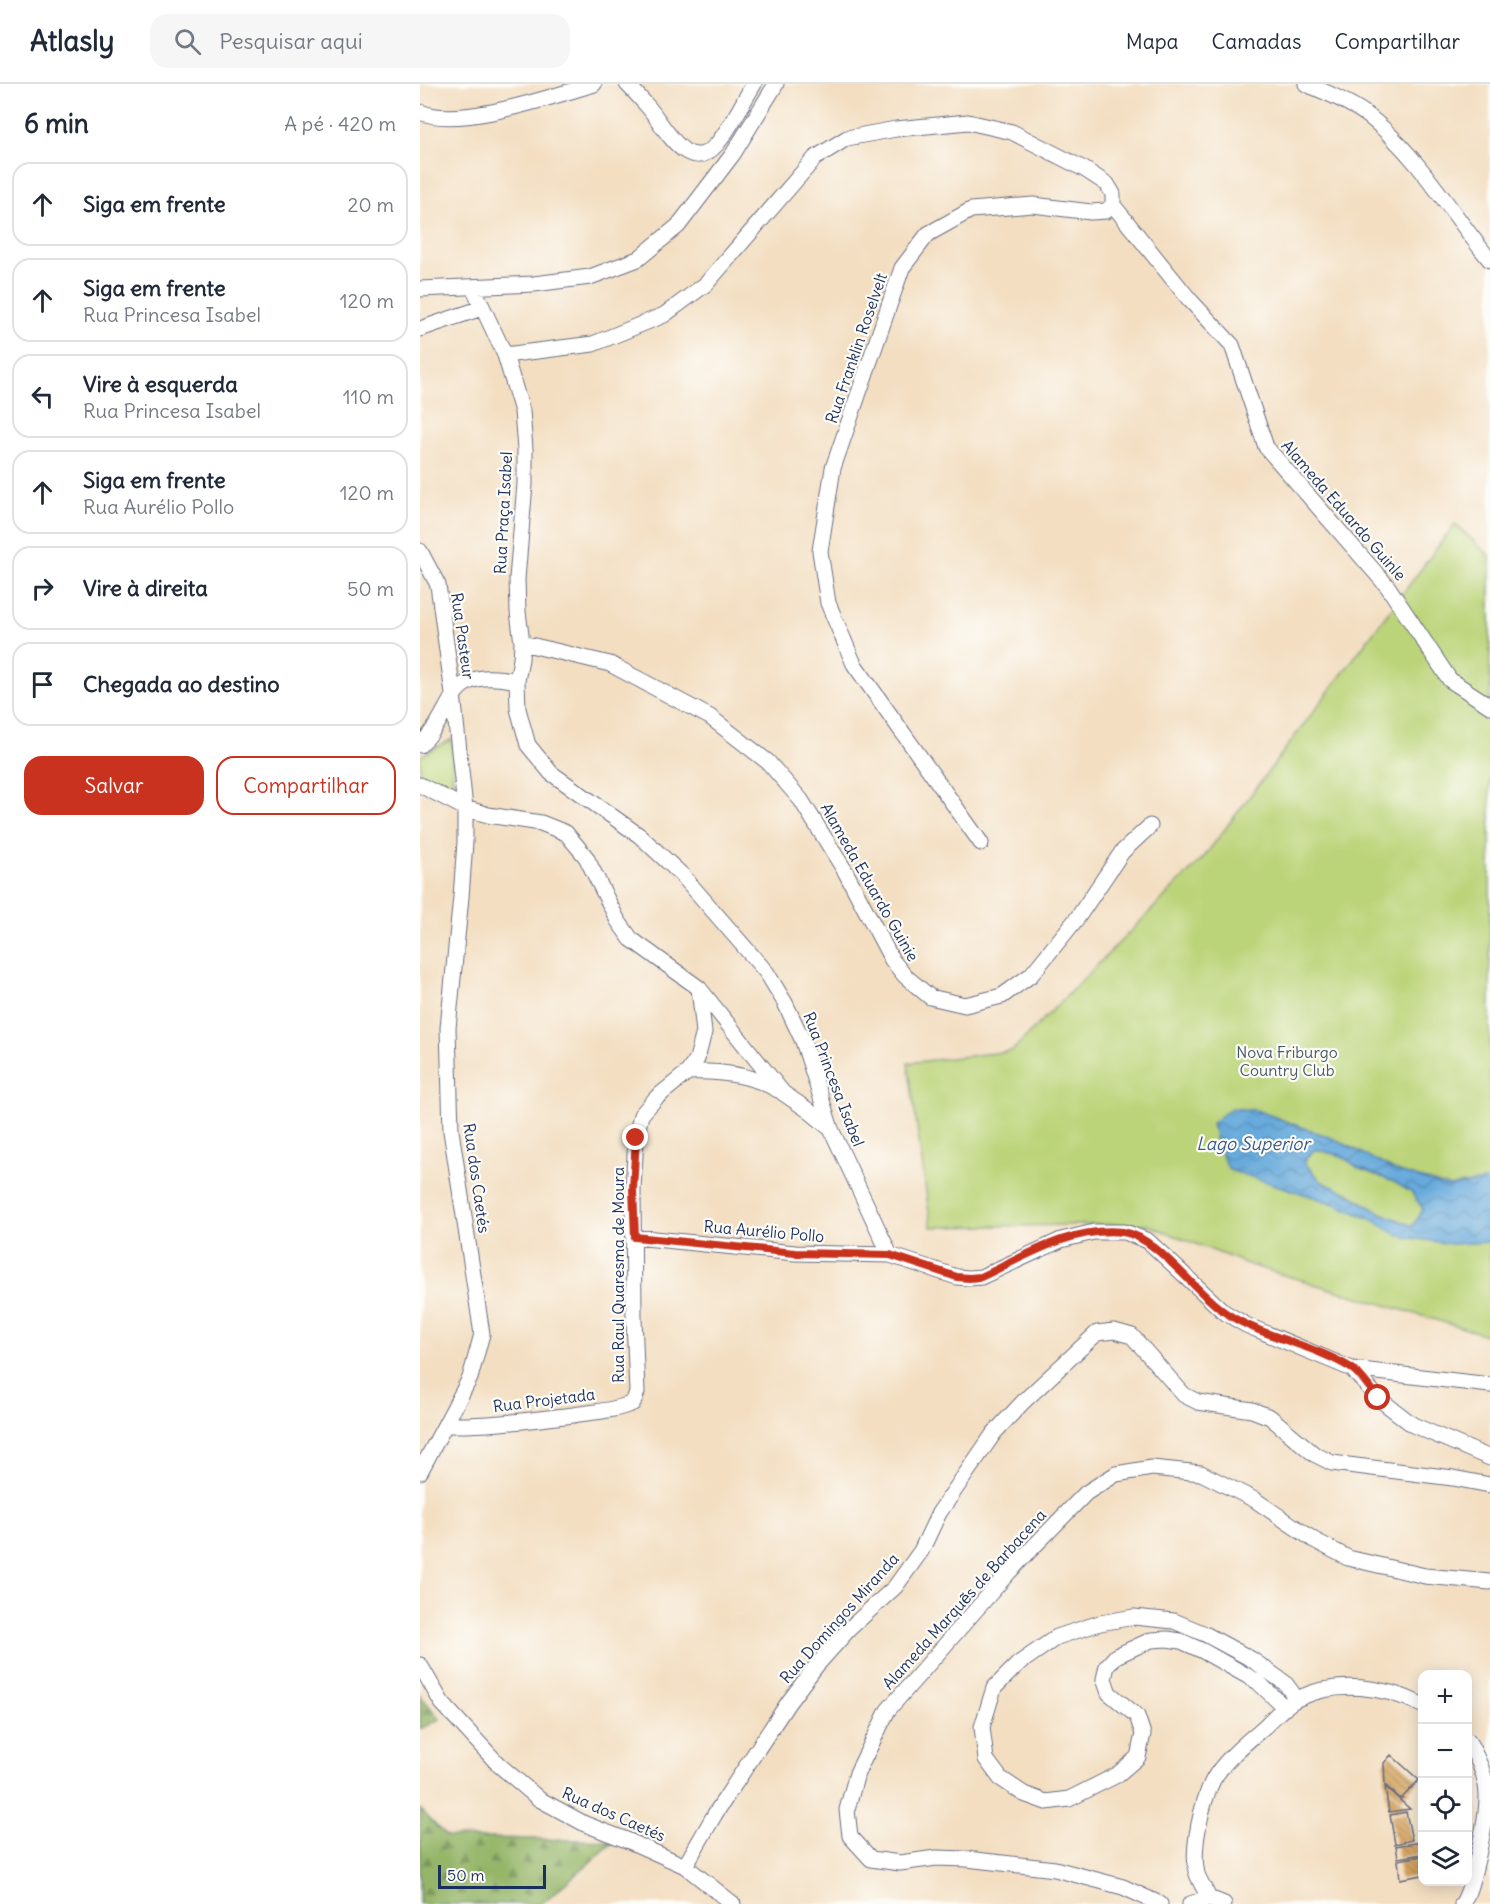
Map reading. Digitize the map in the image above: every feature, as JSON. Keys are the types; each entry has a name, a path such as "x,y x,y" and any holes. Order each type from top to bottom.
{"street":[{"path":"420,112 444,117 475,114 527,103 594,84"},
{"path":"627,84 650,108 675,143 690,154 705,154 717,144 754,84"},
{"path":"420,289 534,284 590,277 638,259 678,226 734,153 776,84"},
{"path":"1306,84 1326,92 1371,117 1423,171 1463,228 1490,260"},
{"path":"505,355 593,344 664,315 706,284 815,158 847,138 896,129 968,122 1012,132 1107,183 1113,194 1113,205"},
{"name":"Rua Franklin Roselvelt","path":"981,843 854,664 828,603 820,551 833,468 902,268 928,234 971,210 1033,205 1091,212 1106,211 1113,205"},
{"name":"Alameda Eduardo Guinle","path":"1113,205 1189,299 1232,345 1266,447 1388,587 1450,680 1490,706"},
{"name":"Rua Praça Isabel","path":"473,287 505,355 522,411 525,484 517,579 522,643 517,681"},
{"path":"420,329 482,308"},
{"name":"Rua Pasteur","path":"420,551 438,585 453,694"},
{"name":"Alameda Eduardo Guinie","path":"522,643 610,664 710,717 768,762 801,800 845,872 892,960 905,976 930,997 965,1005 1002,996 1031,975 1078,917 1122,852 1150,826"},
{"path":"420,745 434,728 453,694 470,681 484,677 498,677 517,681"},
{"name":"Rua Princesa Isabel","path":"517,681 518,709 528,745 551,773 640,836 674,868 767,973 803,1041 831,1129 890,1255"},
{"name":"Rua dos Caetés","path":"420,1472 470,1378 482,1334 454,1152 450,1108 448,1028 465,842 465,808 453,694"},
{"path":"420,785 465,808 488,815 541,823 566,833 586,857 618,921 631,939 699,988 783,1094"},
{"name":"Rua Raul Quaresma de Moura","path":"637,1392 633,1189 636,1138 641,1115 656,1098 688,1072 702,1048 704,1032 699,988"},
{"path":"688,1072 717,1072 766,1083 808,1110 831,1129"},
{"path":"890,1255 957,1277 981,1277 1061,1240 1094,1232 1125,1232 1148,1242 1224,1312 1246,1325 1352,1369 1490,1385"},
{"name":"Rua Aurélio Pollo","path":"635,1237 795,1253 890,1255"},
{"name":"Rua Domingos Miranda","path":"685,1866 728,1794 788,1703 816,1666 849,1629 895,1587 921,1551 939,1513 994,1433 1023,1402 1097,1333 1114,1330 1132,1336 1184,1395 1198,1402 1252,1410 1270,1417 1314,1454 1332,1463 1453,1478 1490,1485"},
{"path":"1352,1369 1378,1398 1413,1425 1490,1458"},
{"name":"Rua Projetada","path":"446,1425 478,1426 621,1408 633,1403 637,1392"},
{"name":"Alameda Marquẽs de Barbacena","path":"1160,1904 1123,1887 1055,1869 967,1859 936,1858 900,1863 871,1859 850,1836 847,1810 857,1773 888,1710 1009,1572 1086,1493 1116,1474 1152,1468 1201,1473 1255,1500 1314,1540 1348,1557 1425,1575 1490,1582"},
{"path":"1134,1617 1174,1621 1205,1634 1251,1659 1285,1683 1291,1703 1203,1651 1181,1641 1151,1640 1116,1656 1107,1666 1104,1679 1109,1693 1137,1716 1143,1734 1138,1757 1117,1775 1069,1799 1046,1802 1023,1794 1000,1778 986,1759 982,1727 994,1688 1018,1664 1057,1637 1100,1623 1134,1617"},
{"name":"Rua dos Caetés","path":"420,1665 442,1703 499,1765 539,1799 585,1824 685,1866 733,1904"},
{"path":"1209,1898 1197,1874 1196,1862 1201,1817 1214,1779 1228,1761 1291,1703 1318,1691 1350,1687 1384,1690 1418,1703"},
{"path":"1462,1904 1468,1896 1476,1865 1487,1798 1478,1759 1472,1749"},
{"path":"1190,1904 1209,1898 1224,1904"}],"green space":[{"name":"Nova Friburgo Country Club","path":"1455,524 1490,556 1490,1336 1250,1265 1145,1224 931,1227 908,1063 1012,1051 1204,857"},
{"path":"452,739 453,790 420,778 420,756"},
{"path":"420,1695 440,1719 420,1729"},
{"path":"420,1809 447,1837 615,1841 541,1904 420,1904"}],"water":[{"name":"Lago Superior","path":"1231,1108 1256,1110 1337,1140 1396,1171 1449,1187 1490,1180 1490,1242 1452,1244 1399,1236 1373,1220 1332,1203 1229,1170 1217,1146 1212,1123","holes":["1315,1149 1341,1156 1360,1169 1394,1182 1411,1192 1423,1209 1413,1226 1379,1212 1346,1192 1322,1182 1304,1162"]}],"building":[{"path":"1391,1755 1418,1779 1401,1799 1385,1785 1384,1763"},
{"path":"1385,1787 1410,1809 1389,1812"},
{"path":"1406,1812 1412,1840 1395,1844 1390,1815"},
{"path":"1418,1843 1418,1855 1398,1858 1396,1846"},
{"path":"1418,1857 1418,1876 1400,1879 1398,1860"}],"route":[{"path":"636,1138 633,1189 635,1237 795,1253 890,1255 957,1277 969,1278 981,1277 1061,1240 1094,1232 1125,1232 1148,1242 1224,1312 1246,1325 1352,1369 1378,1398"}]}
